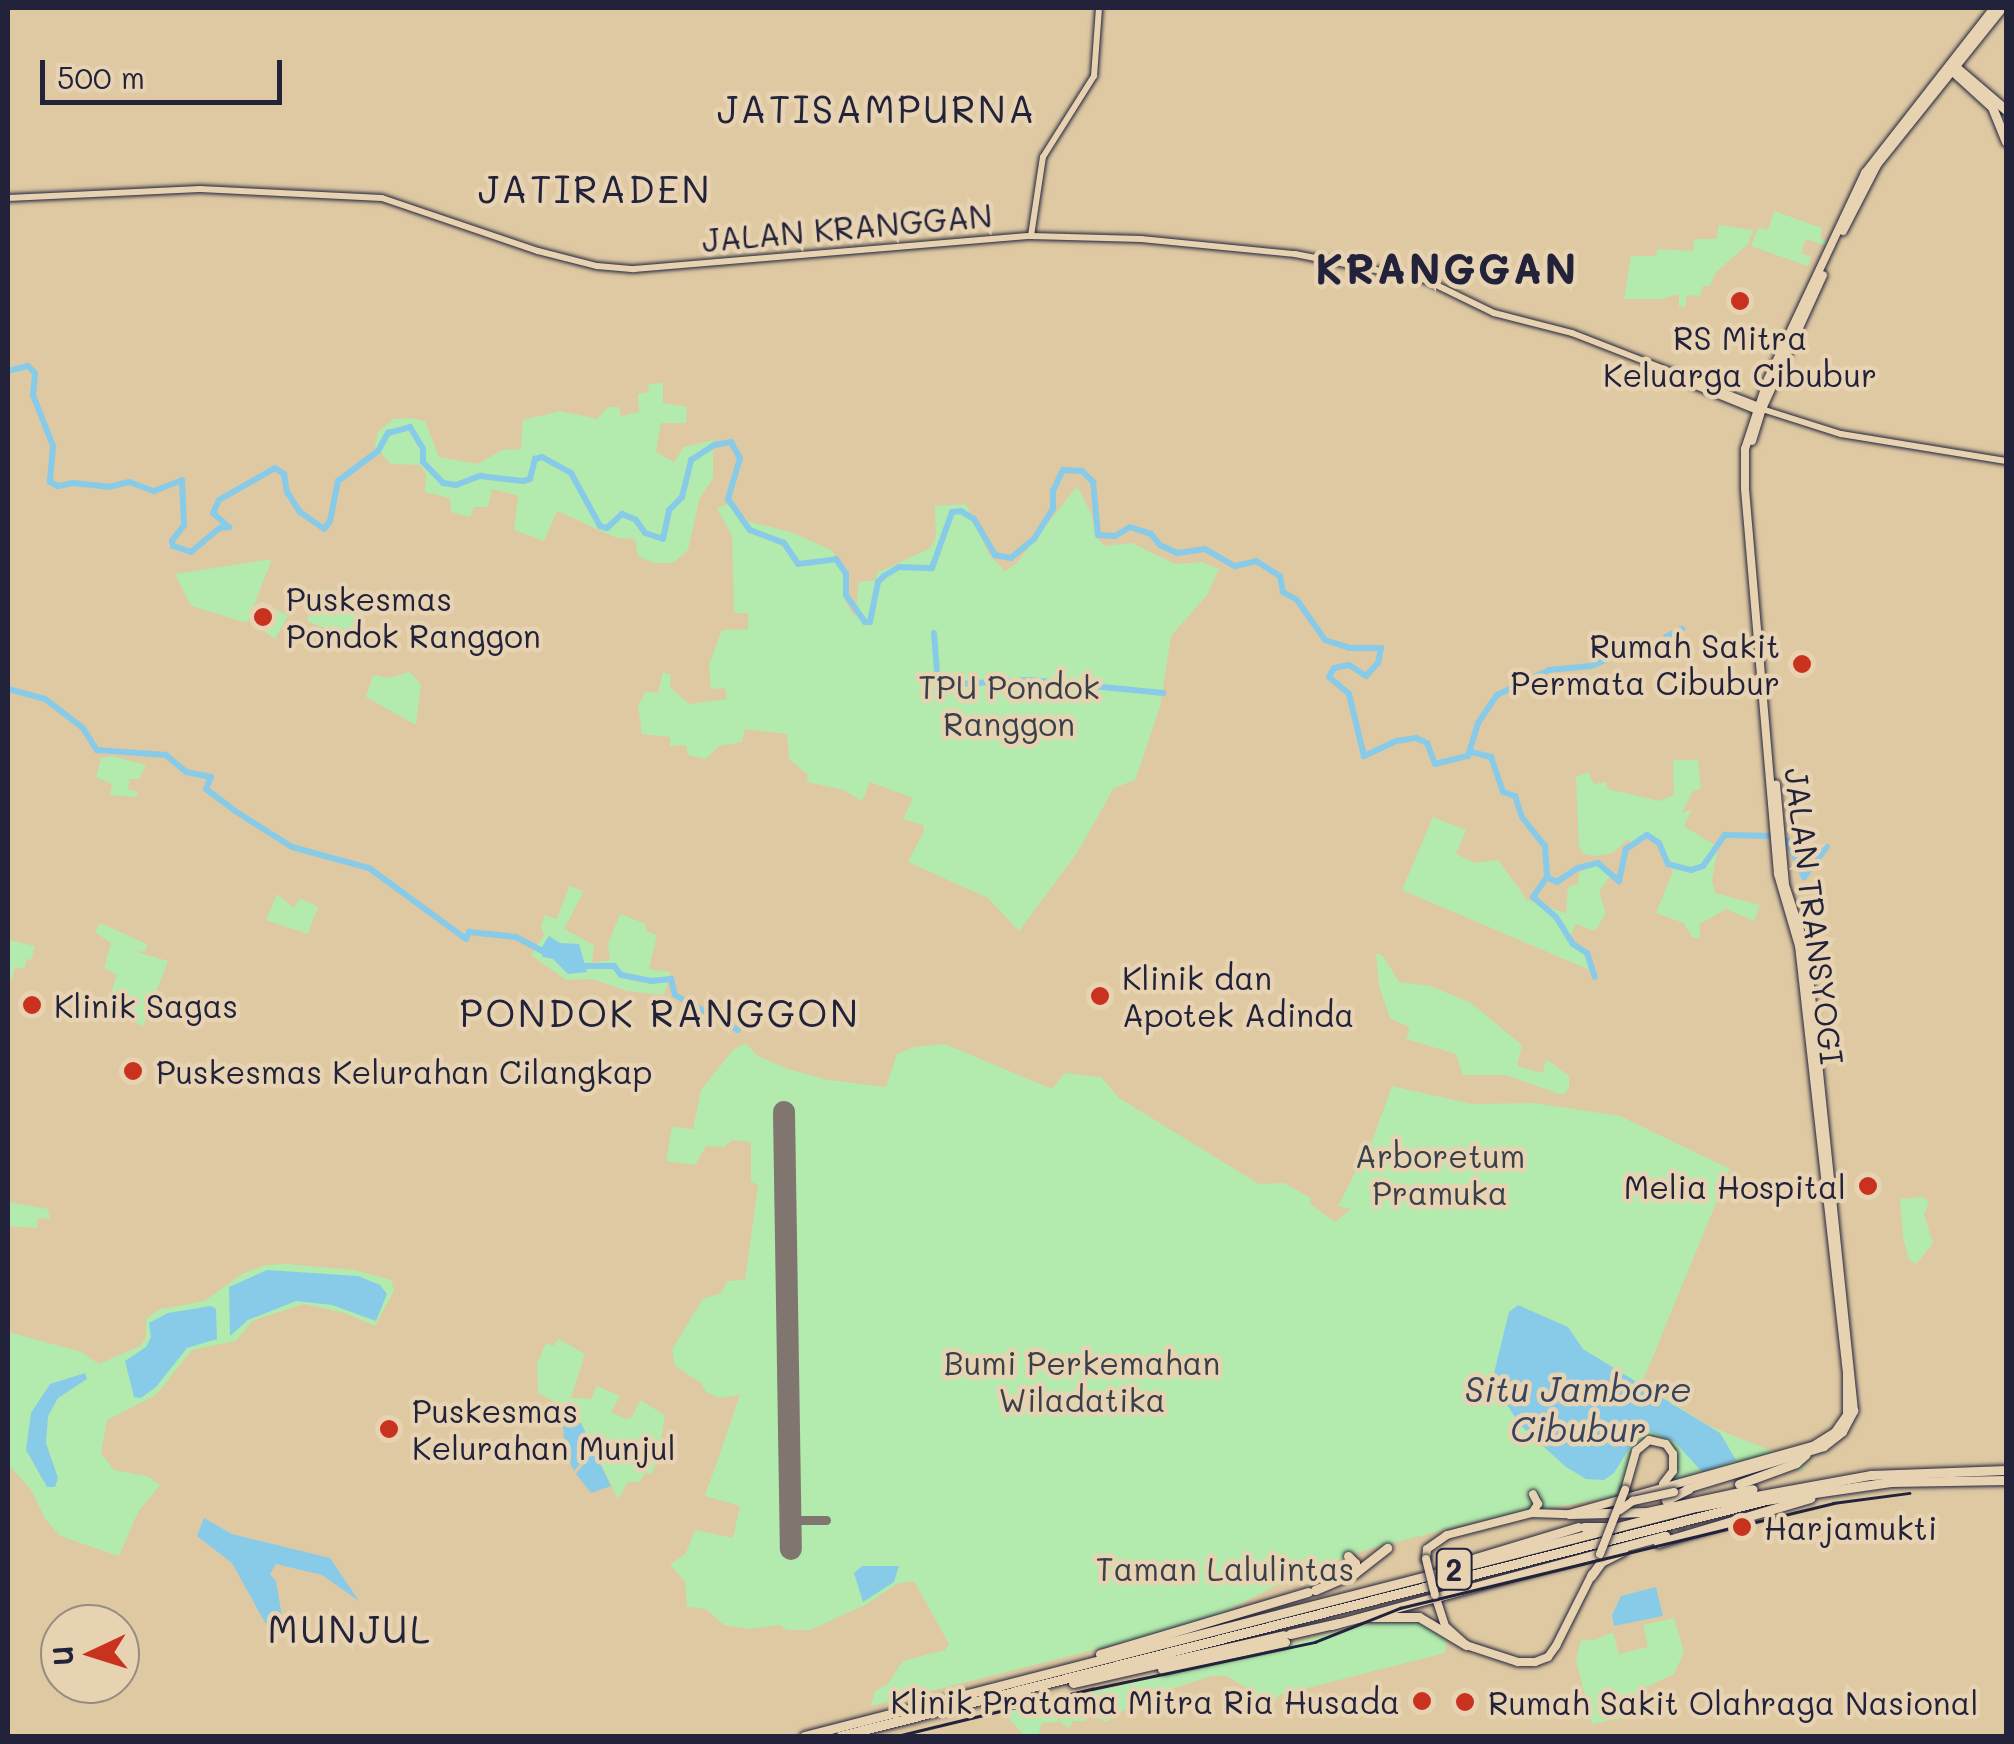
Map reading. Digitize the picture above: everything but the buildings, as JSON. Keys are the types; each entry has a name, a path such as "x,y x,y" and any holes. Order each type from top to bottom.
{"highway":[{"name":"JALAN TRANSYOGI","path":"1466,1645 1445,1626 1426,1559 1428,1549 1447,1534 1532,1514 1568,1514 1659,1487 1806,1454 1835,1440 1854,1411 1826,1185 1806,949 1792,914 1784,876 1749,472 1754,407 1875,164 1994,8"},
{"name":"JALAN TRANSYOGI","path":"1875,164 2003,8"},
{"path":"1966,79 1968,53"},
{"path":"1952,67 2006,110"},
{"path":"1942,84 1966,79"},
{"path":"1977,88 1992,107 2006,141"},
{"name":"JALAN TRANSYOGI","path":"1618,1513 1633,1501 1689,1489 1821,1442 1847,1415 1845,1327"},
{"path":"1329,1625 1362,1617 1410,1616 1428,1620 1466,1645 1518,1662 1542,1661 1556,1646 1592,1576 1618,1513 1636,1451 1649,1440 1666,1444 1674,1454 1673,1472 1659,1487"},
{"path":"1739,1484 1796,1463 1806,1454"},
{"name":"2","path":"840,1736 1424,1577 1797,1485 1916,1471 2006,1470"},
{"name":"2","path":"804,1736 1722,1511 1841,1488 1925,1480 2006,1480"},
{"path":"1568,1514 1600,1510 1634,1514 1717,1495 1797,1485"},
{"path":"1592,1576 1601,1562 1618,1553 1674,1540 1700,1528 1841,1488"},
{"path":"1671,1507 1666,1500 1689,1489"},
{"path":"1532,1514 1538,1504 1533,1494"},
{"path":"1424,1577 1525,1540 1581,1527 1619,1528"},
{"path":"1023,1684 1159,1670 1665,1536"},
{"path":"1023,1684 1040,1670 1311,1591 1355,1573 1387,1548"},
{"path":"1348,1556 1355,1562 1355,1573"},
{"path":"1112,1676 1288,1638"}],"main road":[{"path":"1031,236 1042,157 1094,76 1100,8"},
{"name":"JALAN KRANGGAN","path":"8,198 200,188 382,198 577,262 634,269 1031,236 1141,240 1295,254 1426,280 1494,312 1572,334 1754,407 1840,434 2006,462"}],"green space":[{"path":"1774,211 1822,228 1820,238 1829,242 1827,246 1806,239 1801,253 1811,257 1808,266 1751,246 1758,228 1768,230"},
{"path":"1719,225 1753,230 1748,244 1716,272 1710,286 1703,286 1700,296 1687,295 1685,307 1679,307 1679,294 1661,299 1624,299 1631,256 1656,256 1657,249 1693,251 1694,239 1716,239"},
{"path":"663,383 663,403 687,407 686,423 661,423 656,452 674,462 684,447 713,440 713,479 700,497 688,550 673,563 654,563 638,556 635,539 617,538 557,511 544,541 514,530 518,496 492,489 488,507 474,507 470,517 451,512 450,498 425,492 426,474 420,465 391,464 375,447 378,432 393,419 410,418 425,421 439,457 478,464 502,450 521,449 523,420 560,411 597,419 608,407 619,407 621,416 639,412 638,394 649,392 648,384"},
{"name":"TPU Pondok Ranggon","path":"1077,486 1092,515 1094,534 1104,546 1132,543 1175,564 1203,562 1219,569 1207,595 1171,636 1160,707 1135,780 1114,788 1077,853 1019,931 988,898 908,862 924,831 923,825 903,819 913,798 870,782 862,801 844,790 807,782 808,775 789,759 787,734 745,729 742,742 719,746 706,759 688,755 686,745 670,746 670,737 642,734 638,705 646,691 658,693 663,672 671,675 670,687 689,704 727,699 725,688 711,689 709,665 722,630 748,629 748,613 734,613 732,536 717,508 731,503 749,522 791,532 831,550 847,571 845,601 855,617 859,582 876,580 877,573 930,548 936,537 935,506 966,504 989,555 1005,571 1016,564"},
{"path":"272,559 247,623 191,606 175,574"},
{"path":"316,590 357,592 363,614 362,642 307,621"},
{"path":"261,601 288,616 275,639 254,625"},
{"path":"410,672 421,685 416,725 366,697 373,675 388,678"},
{"path":"112,756 146,765 139,779 130,779 128,789 138,792 137,797 110,795 112,784 96,777 101,758"},
{"path":"1673,760 1698,760 1701,788 1692,792 1682,813 1692,809 1684,826 1718,847 1712,880 1715,893 1760,905 1754,921 1726,909 1700,924 1700,939 1692,937 1684,923 1656,913 1673,871 1663,859 1659,845 1648,838 1630,849 1629,838 1613,853 1595,856 1584,854 1579,847 1576,777 1588,772 1594,784 1606,782 1608,789 1659,801 1674,795"},
{"path":"1433,817 1466,830 1456,854 1475,863 1498,860 1527,900 1566,913 1568,887 1578,884 1579,873 1593,865 1607,866 1611,875 1599,892 1606,913 1595,931 1576,924 1569,938 1588,956 1590,970 1402,890"},
{"path":"569,886 584,891 564,929 594,945 592,963 610,960 608,944 620,914 646,924 646,931 657,935 649,969 671,972 664,995 627,991 592,979 566,980 531,955 544,935 541,926 545,915 557,919"},
{"path":"277,894 294,908 300,898 318,907 308,934 266,920"},
{"path":"100,923 147,944 145,952 133,951 168,961 143,1026 106,1008 117,975 104,968 111,943 95,932"},
{"path":"10,940 35,946 31,960 27,959 24,969 15,967 12,979 8,978"},
{"path":"1376,953 1383,956 1399,982 1430,986 1471,1003 1522,1045 1517,1066 1543,1073 1546,1059 1569,1076 1569,1088 1563,1095 1505,1075 1463,1075 1456,1054 1406,1039 1410,1028 1390,1018 1379,986"},
{"name":"Bumi Perkemahan Wiladatika","path":"746,1043 758,1056 788,1069 828,1080 886,1087 897,1054 913,1047 945,1044 1052,1089 1065,1073 1101,1077 1119,1098 1259,1184 1284,1183 1311,1198 1310,1204 1335,1222 1351,1209 1338,1206 1374,1136 1392,1086 1472,1104 1534,1103 1620,1116 1730,1169 1642,1383 1709,1426 1805,1464 1805,1469 1663,1486 1669,1480 1674,1452 1650,1439 1637,1444 1620,1496 1483,1520 1369,1549 1301,1573 1205,1622 871,1706 875,1691 888,1684 903,1661 945,1650 949,1644 914,1581 897,1584 867,1604 810,1630 787,1630 780,1625 749,1629 724,1625 706,1609 687,1607 685,1581 670,1565 686,1553 695,1530 733,1538 740,1506 705,1496 740,1395 719,1398 706,1392 701,1383 675,1366 672,1349 703,1299 721,1293 727,1281 745,1280 758,1186 751,1181 751,1142 732,1140 724,1147 706,1146 695,1165 666,1161 672,1127 693,1129 701,1090 733,1050"},
{"path":"1923,1197 1929,1202 1924,1215 1933,1243 1916,1264 1909,1260 1903,1237 1900,1199"},
{"path":"8,1202 48,1209 50,1219 38,1218 37,1228 8,1226"},
{"path":"265,1265 355,1270 391,1280 394,1291 375,1326 345,1313 304,1304 252,1321 236,1341 192,1350 156,1395 107,1420 101,1453 114,1470 147,1476 160,1485 138,1512 119,1556 60,1536 44,1517 32,1491 8,1464 8,1332 82,1352 99,1364 140,1346 146,1338 146,1319 160,1309 204,1301 242,1274"},
{"path":"559,1339 585,1354 571,1398 591,1399 597,1386 620,1396 611,1412 626,1419 632,1417 640,1400 665,1415 658,1460 651,1475 646,1472 639,1482 628,1482 618,1499 581,1423 560,1420 556,1402 538,1393 537,1364 546,1343 553,1346"},
{"path":"1674,1618 1684,1652 1674,1674 1638,1691 1626,1717 1592,1724 1576,1660 1581,1640 1594,1640 1613,1632 1619,1654 1648,1647 1643,1625"},
{"path":"1415,1620 1447,1637 1445,1653 1280,1695 1260,1715 1249,1690 1227,1676 1211,1676 1138,1700 1134,1686 1136,1701 1107,1722 1090,1715 1085,1721 1073,1721 1069,1728 1059,1722 1061,1714 1057,1722 1042,1723 1038,1736 1025,1736 1003,1712 1221,1663 1365,1624"}],"water":[{"path":"549,936 560,943 579,944 587,972 568,974 553,959 543,957 540,950"},
{"path":"267,1270 358,1276 380,1285 387,1294 376,1321 332,1305 296,1301 248,1320 230,1336 229,1287"},
{"name":"Situ Jambore Cibubur","path":"1518,1305 1568,1327 1583,1349 1720,1433 1736,1460 1702,1472 1675,1442 1649,1431 1636,1437 1614,1473 1604,1480 1586,1479 1566,1467 1520,1425 1492,1381 1509,1312"},
{"path":"211,1306 216,1309 217,1339 187,1348 156,1387 141,1398 134,1397 125,1361 146,1347 151,1337 149,1323 168,1313"},
{"path":"85,1373 87,1379 58,1398 48,1416 46,1443 58,1478 55,1487 47,1487 26,1450 31,1413 50,1384"},
{"path":"563,1421 581,1423 593,1448 574,1471 565,1452"},
{"path":"594,1451 611,1486 591,1493 576,1474"},
{"path":"204,1518 232,1534 330,1558 359,1601 322,1575 276,1564 270,1574 276,1581 282,1616 287,1621 279,1630 268,1628 232,1563 197,1536"},
{"path":"862,1566 899,1566 894,1582 863,1602 854,1573"},
{"path":"1656,1587 1663,1616 1614,1626 1612,1615 1621,1596"}],"waterway":[{"path":"8,371 28,366 35,373 33,395 53,446 50,482 58,486 73,483 109,487 129,482 154,491 182,480 184,525 172,541 173,546 191,552 220,528 229,527 213,513 219,500 275,468 284,474 287,492 300,512 324,529 330,521 338,481 378,451 388,433 410,427 423,449 423,462 443,483 456,485 480,476 523,481 530,479 535,459 542,457 571,473 600,526 607,528 622,514 636,520 645,533 663,539 669,510 682,497 691,460 714,445 731,442 740,458 728,499 750,530 784,543 798,564 836,559 846,574 846,595 865,622 870,622 878,582 884,576 899,567 932,568 952,512 961,511 974,519 995,555 1011,558 1034,539 1053,509 1053,491 1063,470 1082,471 1093,482 1098,535 1115,536 1130,527 1151,534 1160,545 1177,553 1205,549 1235,566 1256,561 1280,576 1283,592 1297,600 1325,640 1349,648 1381,648 1378,663 1366,676 1349,665 1334,668 1329,677 1349,694 1364,756 1396,741 1416,738 1427,743 1435,764 1468,756 1478,723 1497,695 1549,670 1591,666 1624,653 1654,650 1666,637 1682,629"},
{"path":"934,633 938,685 1031,680 1163,693"},
{"path":"8,689 45,699 83,728 97,750 166,755 186,772 211,777 206,789 235,811 292,847 369,868 466,939 469,932 516,937 544,952"},
{"path":"1471,752 1491,757 1503,792 1515,796 1522,817 1545,846 1547,877 1533,897 1556,917 1573,944 1587,953 1595,977"},
{"path":"1547,877 1557,882 1578,868 1598,863 1619,881 1626,849 1647,835 1659,843 1668,864 1691,870 1703,866 1725,835 1772,836"},
{"path":"1787,840 1804,877 1827,847"},
{"path":"578,966 614,966 621,975 651,981 671,979 675,995 738,1030"}],"taxiway":[{"path":"791,1520 826,1520"}],"runway":[{"path":"784,1112 791,1549"}],"tunnel":[{"path":"1665,1536 1703,1516"}],"tram line":[{"path":"897,1736 1092,1689 1315,1642 1400,1608 1833,1503 1909,1493"}],"place":[{"name":"RS Mitra Keluarga Cibubur","path":"1740,301"},
{"name":"Puskesmas Pondok Ranggon","path":"263,617"},
{"name":"Rumah Sakit Permata Cibubur","path":"1802,664"},
{"name":"Klinik dan Apotek Adinda","path":"1100,996"},
{"name":"Klinik Sagas","path":"32,1005"},
{"name":"Puskesmas Kelurahan Cilangkap","path":"133,1071"},
{"name":"Melia Hospital","path":"1868,1186"},
{"name":"Puskesmas Kelurahan Munjul","path":"389,1429"},
{"name":"Harjamukti","path":"1742,1527"},
{"name":"Klinik Pratama Mitra Ria Husada","path":"1422,1701"},
{"name":"Rumah Sakit Olahraga Nasional","path":"1465,1702"}],"district":[{"name":"JATISAMPURNA","path":"877,109"},
{"name":"JATIRADEN","path":"595,189"},
{"name":"KRANGGAN","path":"1447,268"},
{"name":"PONDOK RANGGON","path":"660,1013"},
{"name":"MUNJUL","path":"350,1629"}],"park label":[{"name":"Arboretum Pramuka","path":"1440,1174"},
{"name":"Taman Lalulintas","path":"1225,1568"}]}
